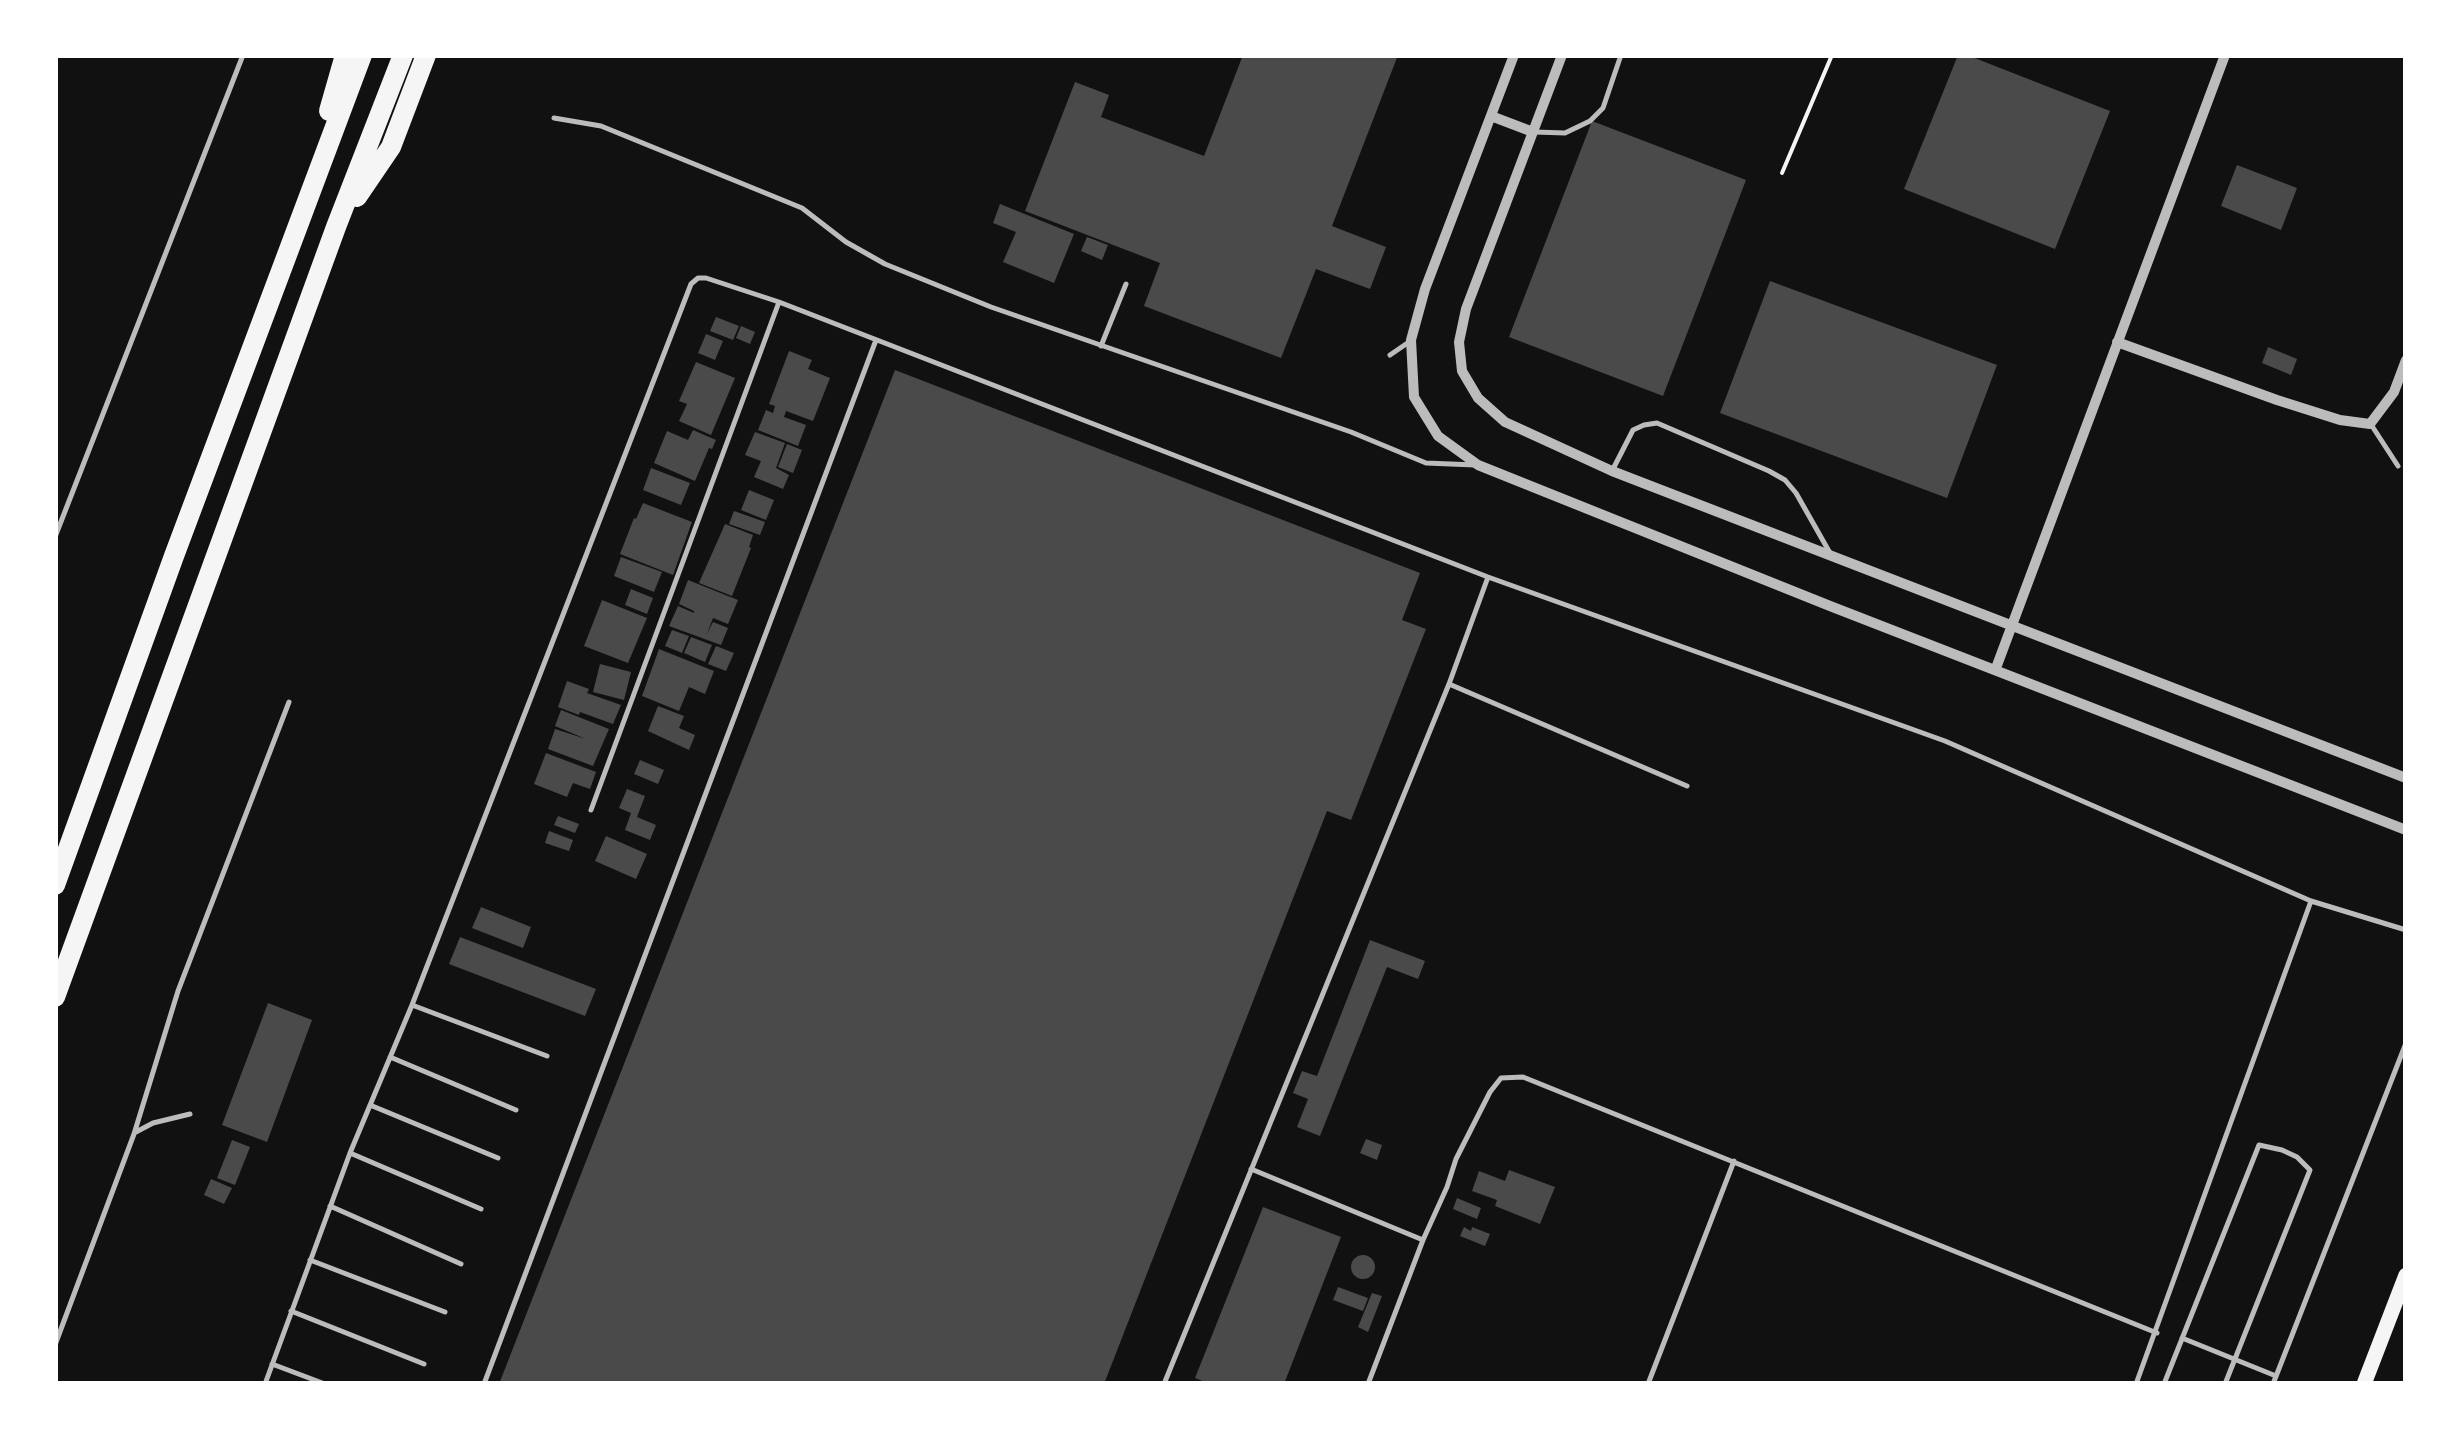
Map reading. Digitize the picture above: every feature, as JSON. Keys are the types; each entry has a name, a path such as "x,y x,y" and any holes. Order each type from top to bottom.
{"highway":[{"path":"300,220 345,55"},
{"path":"55,885 362,55"},
{"path":"55,996 336,227 404,55"},
{"path":"336,227 391,147 426,55"}],"main road":[{"path":"2364,1384 2406,1275"}],"street":[{"path":"1514,55 1424,289 1411,340 1414,397 1438,436 1478,465 2406,830"},
{"path":"1562,55 1466,309 1459,342 1462,371 1478,398 1504,422 1612,470 2406,778"},
{"path":"1996,668 2225,55"},
{"path":"1491,116 1533,132"},
{"path":"2118,342 2277,400 2340,420 2370,424 2394,392 2406,360"}],"lane":[{"path":"55,536 243,55"},
{"path":"1533,132 1564,134 1590,121 1603,108 1621,55"},
{"path":"554,118 600,126 802,208 846,242 885,264 991,307 1351,432 1426,462 1478,465"},
{"path":"265,1384 350,1154 412,1005 691,284 698,278 779,302 1488,577 1945,741 2311,901 2406,930"},
{"path":"1101,346 1126,284"},
{"path":"591,810 779,302"},
{"path":"484,1384 876,340"},
{"path":"1390,355 1411,340"},
{"path":"1612,470 1634,430 1657,423 1785,480 1832,556"},
{"path":"2370,424 2398,466"},
{"path":"1164,1384 1449,684 1488,577"},
{"path":"1449,684 1687,786"},
{"path":"55,1344 134,1134 178,991 289,702"},
{"path":"2136,1384 2311,901"},
{"path":"412,1005 547,1056"},
{"path":"2273,1384 2406,1044"},
{"path":"390,1056 516,1110"},
{"path":"1368,1384 1456,1159 1501,1078 1523,1077 2157,1333"},
{"path":"370,1105 498,1158"},
{"path":"134,1134 153,1123 190,1114"},
{"path":"2164,1384 2259,1146 2282,1150 2298,1157 2310,1170 2225,1384"},
{"path":"350,1154 481,1209"},
{"path":"1648,1384 1734,1161"},
{"path":"1251,1170 1424,1240"},
{"path":"330,1206 460,1264"},
{"path":"310,1260 445,1312"},
{"path":"291,1311 424,1364"},
{"path":"2182,1338 2276,1376"},
{"path":"272,1364 325,1384"}],"path":[{"path":"1782,173 1832,55"}],"building":[{"path":"1243,55 1398,55 1332,226 1386,247 1370,289 1316,269 1281,358 1144,306 1160,263 1025,211 1075,82 1109,95 1101,117 1204,156"},
{"path":"1958,55 1967,55 2110,111 2055,249 1904,189"},
{"path":"1592,121 1746,180 1663,396 1509,337"},
{"path":"2237,165 2297,188 2281,230 2221,206"},
{"path":"1000,204 1074,234 1054,283 1003,262 1016,232 993,223"},
{"path":"1087,237 1108,245 1102,260 1081,251"},
{"path":"1770,281 1997,365 1947,498 1720,413"},
{"path":"716,317 739,326 733,340 710,331"},
{"path":"741,326 755,332 750,344 736,338"},
{"path":"706,334 723,341 715,360 698,353"},
{"path":"2268,347 2297,359 2291,375 2262,363"},
{"path":"789,351 812,360 808,369 830,378 813,421 786,411 784,417 806,425 798,446 758,430 766,410 773,413 775,406 769,404"},
{"path":"696,362 735,378 711,435 679,421 687,404 679,401"},
{"path":"895,370 1420,573 1402,620 1426,629 1351,820 1327,811 1104,1384 499,1384"},
{"path":"693,430 716,440 695,481 654,463 667,431 688,440"},
{"path":"755,432 785,443 776,468 789,475 783,489 754,477 761,461 745,455"},
{"path":"787,444 802,450 793,473 778,467"},
{"path":"651,468 690,483 681,505 643,490"},
{"path":"749,490 774,500 766,520 741,510"},
{"path":"643,503 692,522 673,575 620,554"},
{"path":"734,511 765,522 760,535 729,524"},
{"path":"725,524 753,535 732,596 699,583"},
{"path":"621,557 662,572 654,592 614,576"},
{"path":"688,580 738,600 728,624 713,618 707,634 713,622 728,628 721,645 669,626 678,606 694,613 679,604"},
{"path":"631,589 653,598 647,614 625,605"},
{"path":"602,600 647,618 628,663 584,646"},
{"path":"672,630 689,636 682,653 665,646"},
{"path":"691,637 712,645 705,662 684,653"},
{"path":"716,646 734,653 726,671 708,664"},
{"path":"659,649 714,671 705,694 689,687 679,711 642,696"},
{"path":"600,664 631,672 624,700 593,692"},
{"path":"567,681 621,705 613,724 558,707"},
{"path":"658,706 684,716 679,728 695,735 689,750 648,731"},
{"path":"561,710 609,729 593,766 548,749 555,729 586,739 555,726"},
{"path":"546,753 596,772 590,789 573,783 567,797 534,784"},
{"path":"640,760 664,770 658,784 634,774"},
{"path":"627,789 645,796 637,817 656,825 650,840 625,830 631,813 619,808"},
{"path":"558,816 579,824 575,833 554,825"},
{"path":"549,831 573,840 569,851 545,843"},
{"path":"606,836 647,854 636,879 595,861"},
{"path":"481,907 531,927 523,948 472,928"},
{"path":"460,937 596,989 585,1016 449,964"},
{"path":"1370,940 1425,961 1418,979 1387,967 1320,1136 1297,1127 1308,1099 1293,1093 1302,1071 1317,1076"},
{"path":"268,1003 312,1020 267,1142 222,1125"},
{"path":"1366,1139 1382,1145 1377,1160 1360,1153"},
{"path":"232,1140 250,1147 235,1185 217,1178"},
{"path":"1509,1170 1555,1187 1540,1224 1495,1206 1497,1200 1472,1191 1479,1171 1505,1181"},
{"path":"211,1179 232,1188 224,1204 204,1195"},
{"path":"1457,1198 1481,1208 1477,1219 1453,1209"},
{"path":"1263,1207 1341,1237 1284,1384 1210,1384 1195,1378"},
{"path":"1464,1227 1490,1234 1485,1246 1460,1236"},
{"path":"1363,1255 1375,1267 1363,1279 1351,1267"},
{"path":"1338,1287 1368,1298 1363,1311 1333,1300"},
{"path":"1372,1293 1382,1296 1368,1332 1358,1327"}]}
